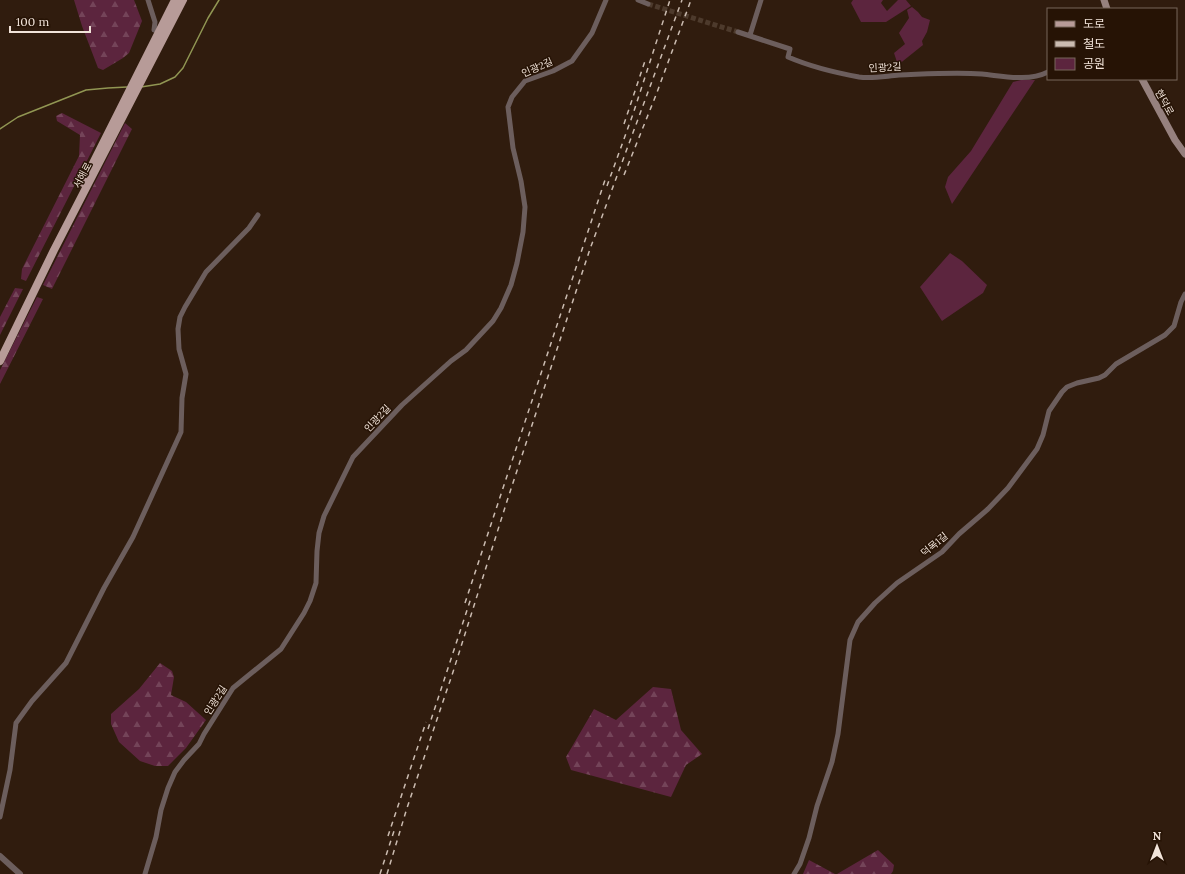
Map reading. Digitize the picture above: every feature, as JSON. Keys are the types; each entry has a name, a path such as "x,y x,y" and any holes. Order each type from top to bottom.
{"main road":[{"name":"서해로","path":"0,361 132,93 135,80 175,0"},
{"name":"서해로","path":"135,80 183,0"},
{"name":"현덕로","path":"1143,80 1175,140 1185,154"},
{"name":"서해로","path":"0,348 132,93"}],"street":[{"path":"148,0 155,22 154,30"},
{"name":"인광2길","path":"145,874 156,837 161,810 168,788 176,772 184,760 199,744 233,688 281,649 310,601 316,582 319,533 324,516 353,457 402,405 451,361 466,350 493,320 501,308 511,285 517,263 523,232 524,207 521,181 513,148 508,107 512,97 525,81 553,71 572,61 592,33 606,0"},
{"path":"638,0 648,4"},
{"path":"750,35 761,0"},
{"name":"인광2길","path":"738,32 790,48 788,58 798,62 859,77 871,78 940,72 983,74 1001,77 1034,77 1047,72"},
{"path":"0,817 10,770 16,724 32,701 66,663 100,594 133,537 182,432 182,398 186,374 179,349 178,329 185,306 206,272 249,228 258,215"},
{"name":"덕목1길","path":"794,874 800,864 809,838 832,762 838,734 850,640 858,622 875,603 897,583 942,552 1008,488 1037,449 1044,435 1049,411 1062,392 1077,383 1099,378 1105,375 1116,364 1165,335 1174,326 1185,294"},
{"path":"0,856 20,874"}],"green space":[{"path":"74,0 134,0 142,21 129,53 103,70 98,68"},
{"path":"853,0 883,0 881,3 887,11 898,0 906,0 911,6 886,22 861,22 851,3"},
{"path":"912,7 922,17 930,20 927,32 922,41 923,45 898,65 894,53 905,44 899,33 909,18 907,10"},
{"path":"1021,80 1035,80 952,204 945,187 948,177 971,151 1013,82"},
{"path":"62,113 101,133 26,281 21,279 22,269 79,156 80,135 57,121 56,116"},
{"path":"125,123 132,129 52,289 43,285"},
{"path":"950,253 962,261 987,285 983,293 942,321 920,287"},
{"path":"15,288 23,289 0,335 0,317"},
{"path":"37,297 43,299 0,384 0,370"},
{"path":"160,663 172,671 174,677 171,695 186,702 206,720 186,748 168,766 155,766 140,761 119,742 111,724 111,714 139,689"},
{"path":"653,687 671,689 681,730 702,754 686,765 671,797 571,770 566,757 594,709 616,720"},
{"path":"878,850 894,865 891,874 837,874"},
{"path":"809,860 835,874 803,874"}],"waterway":[{"path":"141,87 160,84 175,77 183,68 208,18 219,0"},
{"path":"0,129 18,117 86,90 127,87"}],"tunnel":[{"path":"648,4 738,32"}],"railway":[{"path":"607,186 633,114 670,0"},
{"path":"387,874 407,808 453,672 508,498 590,249 682,0"},
{"path":"624,175 656,95 691,0"},
{"path":"624,124 646,58"},
{"path":"465,603 606,177"},
{"path":"428,729 471,598"},
{"path":"388,836 426,722"},
{"path":"380,874 394,831"}]}
